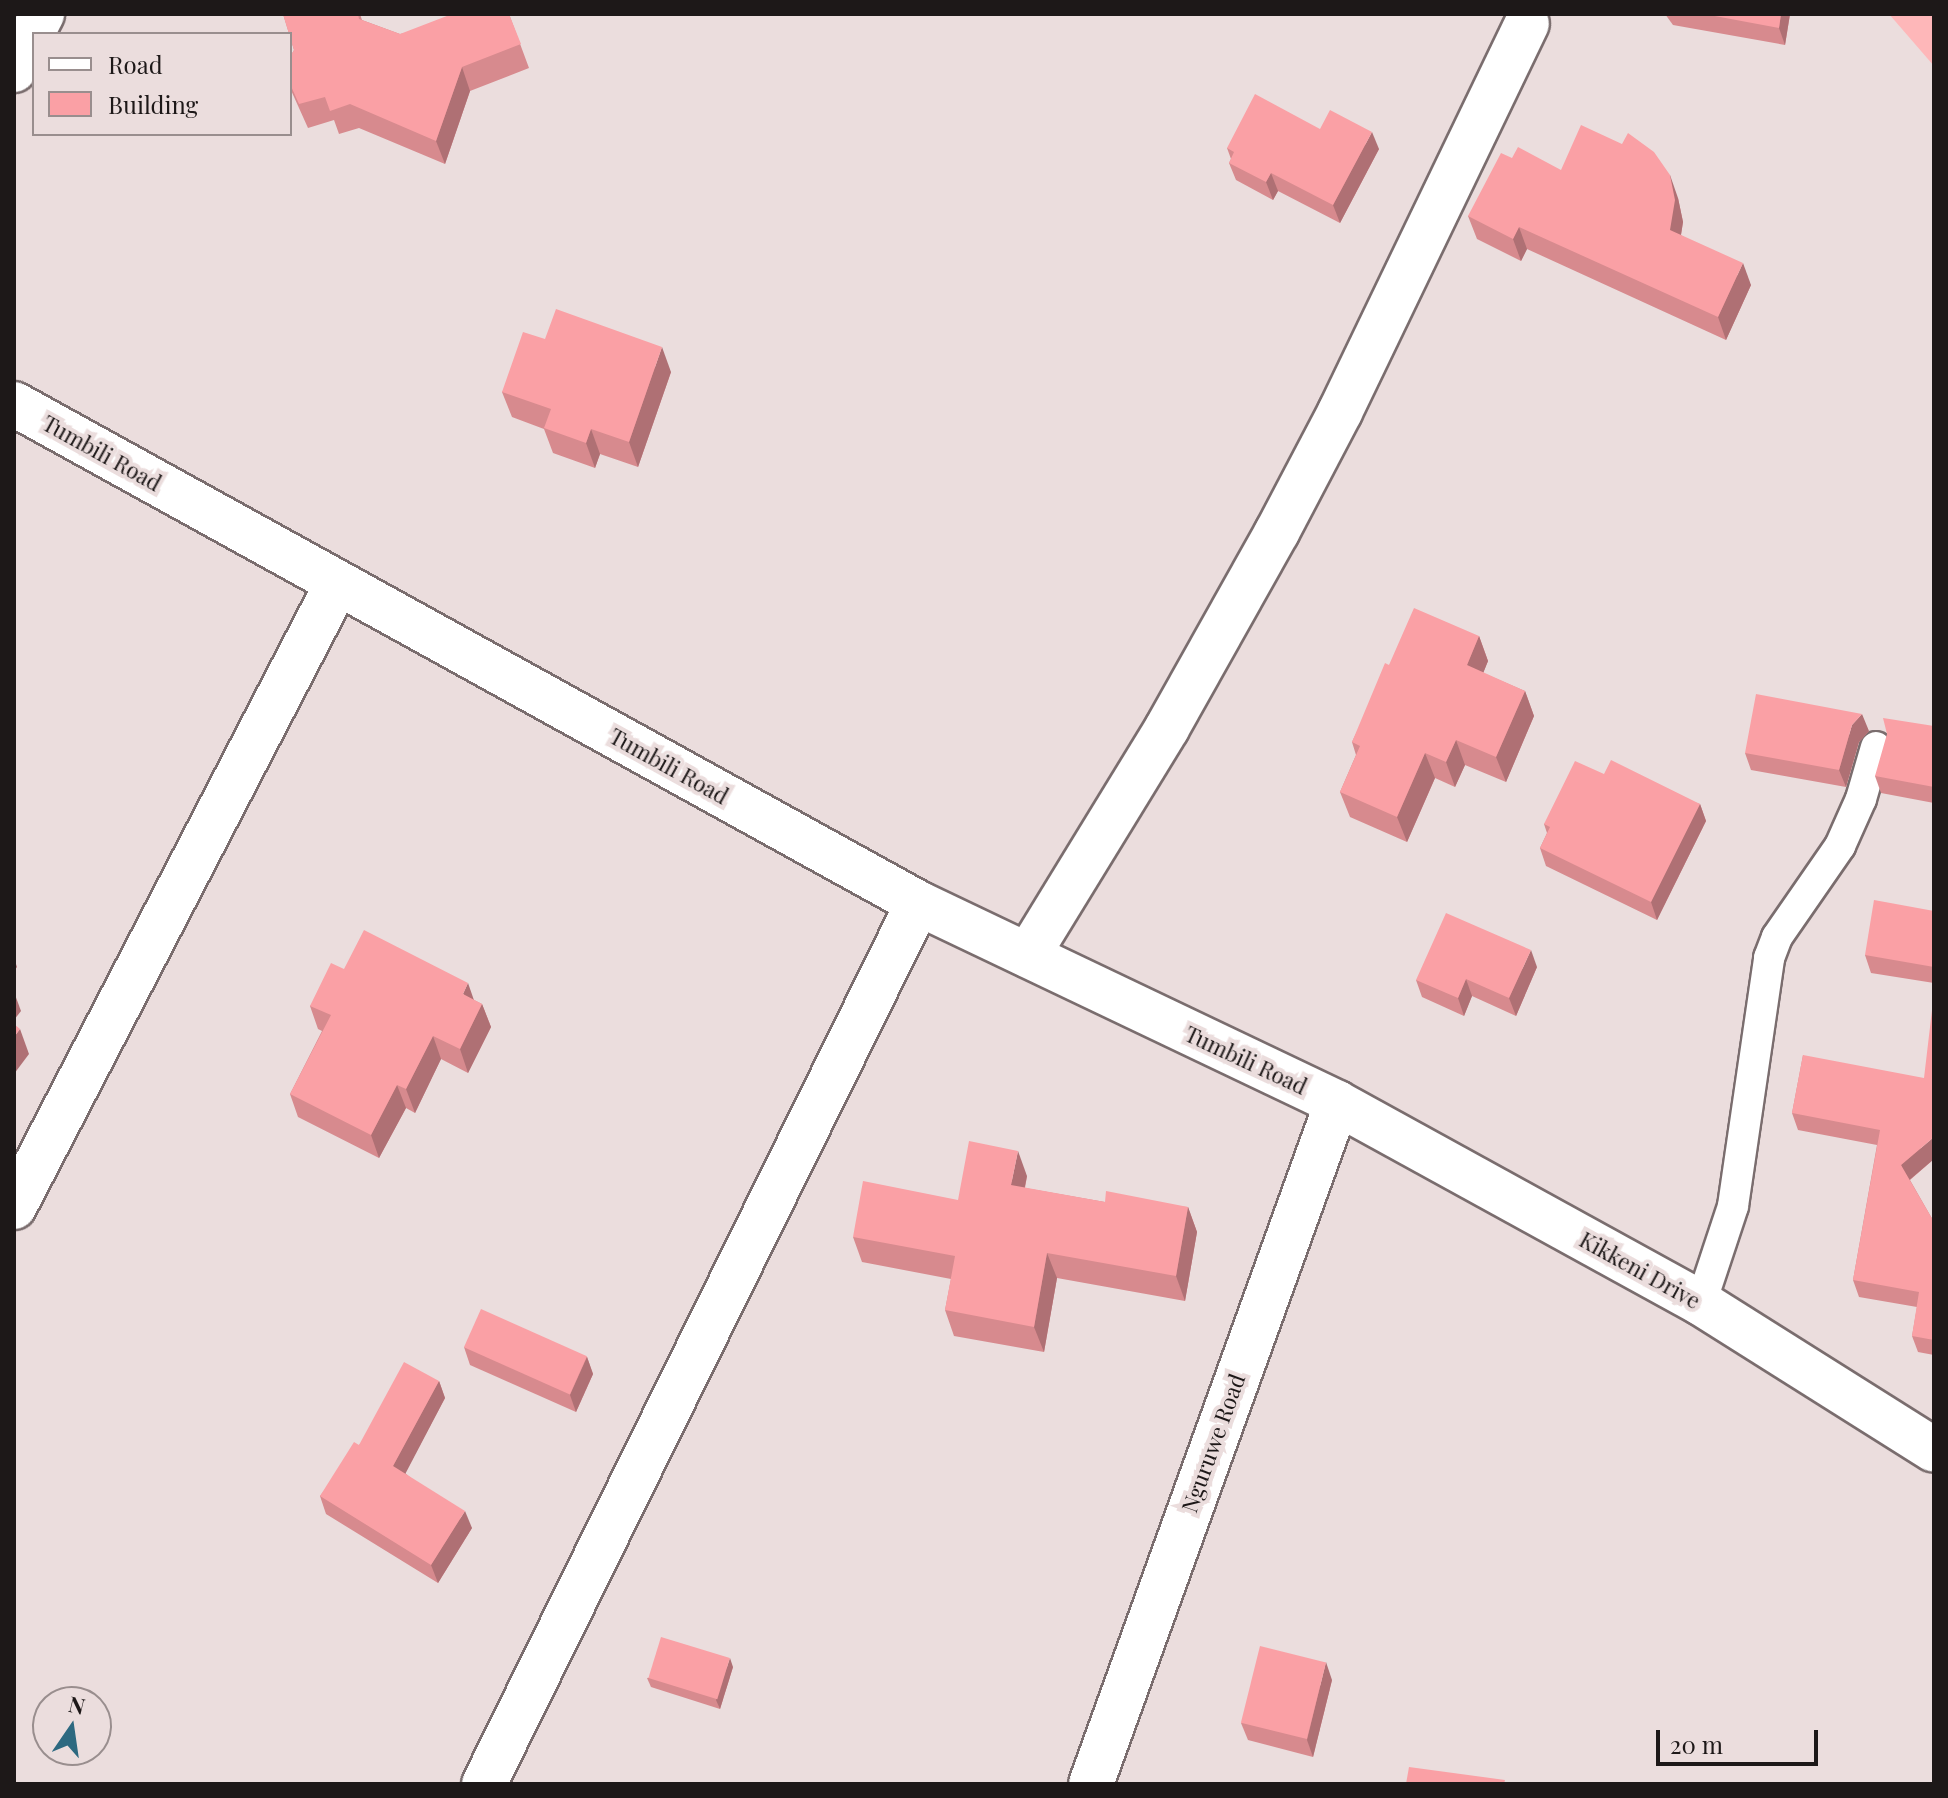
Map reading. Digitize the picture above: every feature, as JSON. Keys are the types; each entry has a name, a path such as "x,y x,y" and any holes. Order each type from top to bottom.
{"street":[{"path":"33,32 42,14"},
{"path":"1028,955 1167,728 1277,532 1340,412 1527,24"},
{"path":"14,70 32,34"},
{"name":"Tumbili Road","path":"14,404 918,903 1337,1103"},
{"path":"14,1207 337,584"},
{"path":"484,1784 918,903"},
{"name":"Kikkeni Drive","path":"1337,1103 1701,1303 1934,1450"},
{"name":"Nguruwe Road","path":"1091,1784 1337,1103"}],"lane":[{"path":"1701,1303 1733,1206 1769,958 1777,937 1840,846 1861,799 1876,747"}],"shaded area":[{"path":"1889,14 1934,14 1934,66"}],"building":[{"path":"283,14 358,14 359,19 400,34 452,14 509,14 521,44 462,67 436,141 350,104 330,111 325,97 299,104 292,88 294,50 292,32 288,32"},
{"path":"1704,14 1781,14 1779,28"},
{"path":"1255,94 1320,129 1330,110 1372,132 1333,205 1271,173 1266,182 1229,163 1234,152 1227,148"},
{"path":"1581,125 1622,144 1628,133 1654,152 1670,175 1675,200 1670,230 1743,263 1718,317 1519,227 1513,239 1468,216 1501,153 1512,158 1518,147 1561,170"},
{"path":"556,309 662,347 629,442 591,429 586,443 544,428 551,409 502,392 523,332 545,339"},
{"path":"1414,608 1479,636 1467,665 1525,691 1496,757 1456,740 1446,762 1425,753 1397,817 1340,792 1360,746 1352,742 1385,663 1389,665"},
{"path":"1756,694 1862,714 1852,725 1839,770 1745,753"},
{"path":"1883,718 1934,726 1934,787 1875,776 1887,734"},
{"path":"1611,760 1700,804 1651,902 1540,848 1550,827 1544,824 1575,761 1604,774"},
{"path":"1874,900 1934,911 1934,967 1865,955"},
{"path":"1446,913 1531,950 1509,998 1466,979 1458,998 1416,980"},
{"path":"364,930 468,983 463,994 482,1004 460,1049 433,1036 406,1089 397,1085 371,1135 290,1094 331,1015 310,1006 331,963 344,969"},
{"path":"1934,993 1934,1137 1901,1165 1934,1222 1934,1340 1912,1336 1919,1292 1853,1280 1880,1130 1792,1113 1803,1055 1924,1078"},
{"path":"969,1141 1018,1151 1011,1185 1105,1202 1106,1191 1188,1207 1176,1276 1047,1253 1034,1327 945,1310 955,1256 853,1237 863,1181 958,1200"},
{"path":"481,1309 587,1356 570,1395 464,1347"},
{"path":"404,1362 439,1381 393,1466 465,1511 431,1565 320,1496 354,1442 359,1445"},
{"path":"661,1637 730,1658 717,1699 648,1678"},
{"path":"1260,1646 1326,1662 1307,1739 1241,1723"},
{"path":"1409,1767 1505,1780 1504,1784 1406,1784"}]}
